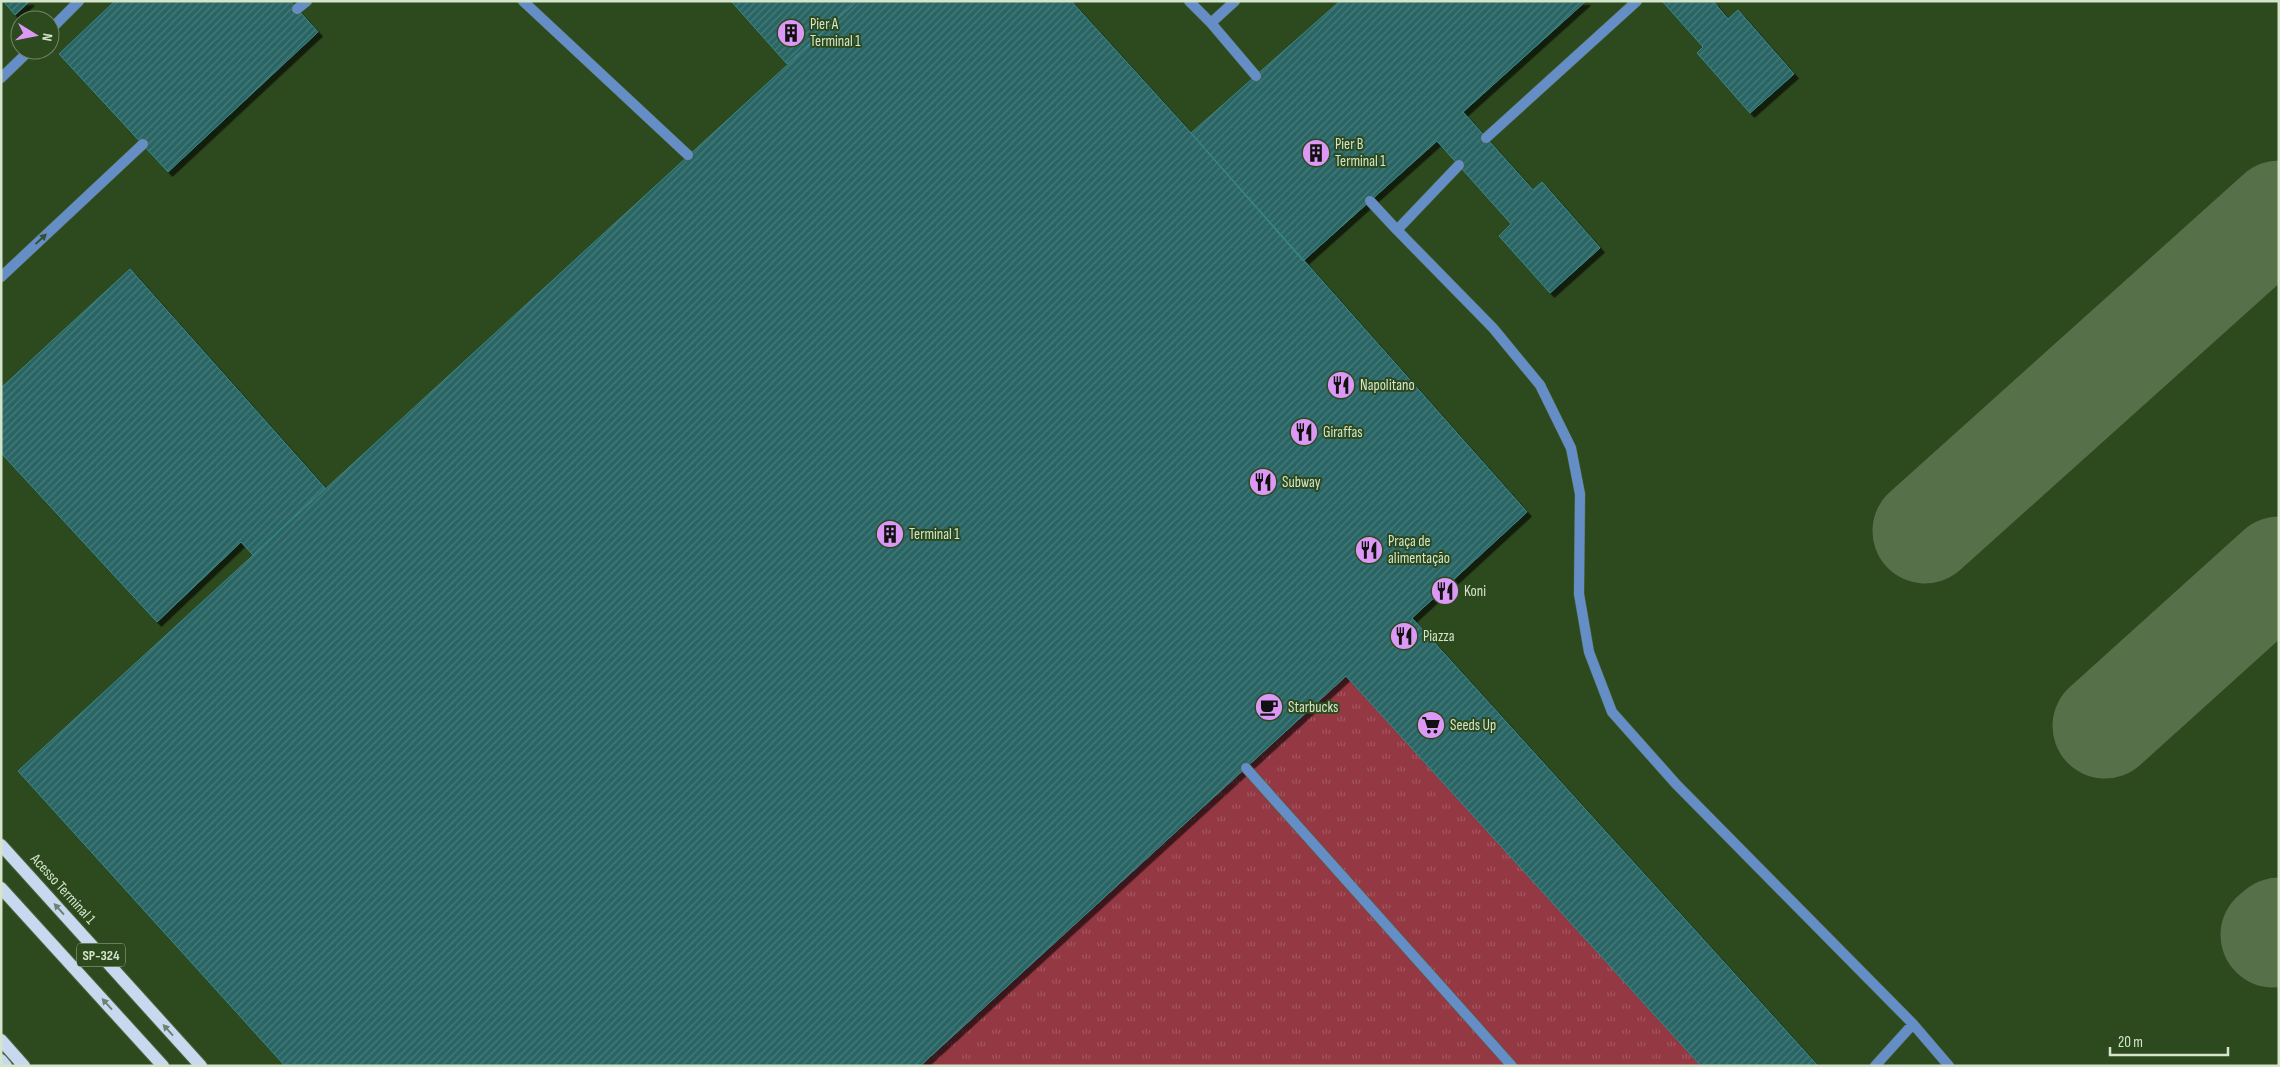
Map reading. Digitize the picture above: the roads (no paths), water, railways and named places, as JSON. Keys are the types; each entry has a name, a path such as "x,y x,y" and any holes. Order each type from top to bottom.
{"main road":[{"name":"Acesso Terminal 1","path":"1,845 201,1066"},
{"path":"1,888 163,1066"},
{"path":"1,1040 24,1066"},
{"path":"1,1060 6,1066"}],"lane":[{"path":"60,20 79,1"},
{"path":"297,9 306,1"},
{"path":"522,1 688,155"},
{"path":"1189,1 1211,23 1256,76"},
{"path":"1211,23 1235,1"},
{"path":"1486,138 1637,1"},
{"path":"1,78 20,60"},
{"path":"3,272 143,144"},
{"path":"1397,230 1459,165"},
{"path":"1370,201 1493,328 1540,385 1571,448 1580,494 1579,594 1589,652 1612,712 1676,784 1912,1024 1949,1066"},
{"path":"1246,768 1512,1066"},
{"path":"1875,1066 1912,1024"}],"place":[{"name":"Pier A Terminal 1","path":"791,33"},
{"name":"Pier B Terminal 1","path":"1316,153"},
{"name":"Napolitano","path":"1341,385"},
{"name":"Giraffas","path":"1304,432"},
{"name":"Subway","path":"1263,482"},
{"name":"Terminal 1","path":"890,534"},
{"name":"Praça de alimentação","path":"1369,550"},
{"name":"Koni","path":"1445,591"},
{"name":"Piazza","path":"1404,636"},
{"name":"Starbucks","path":"1269,707"},
{"name":"Seeds Up","path":"1431,725"}]}
